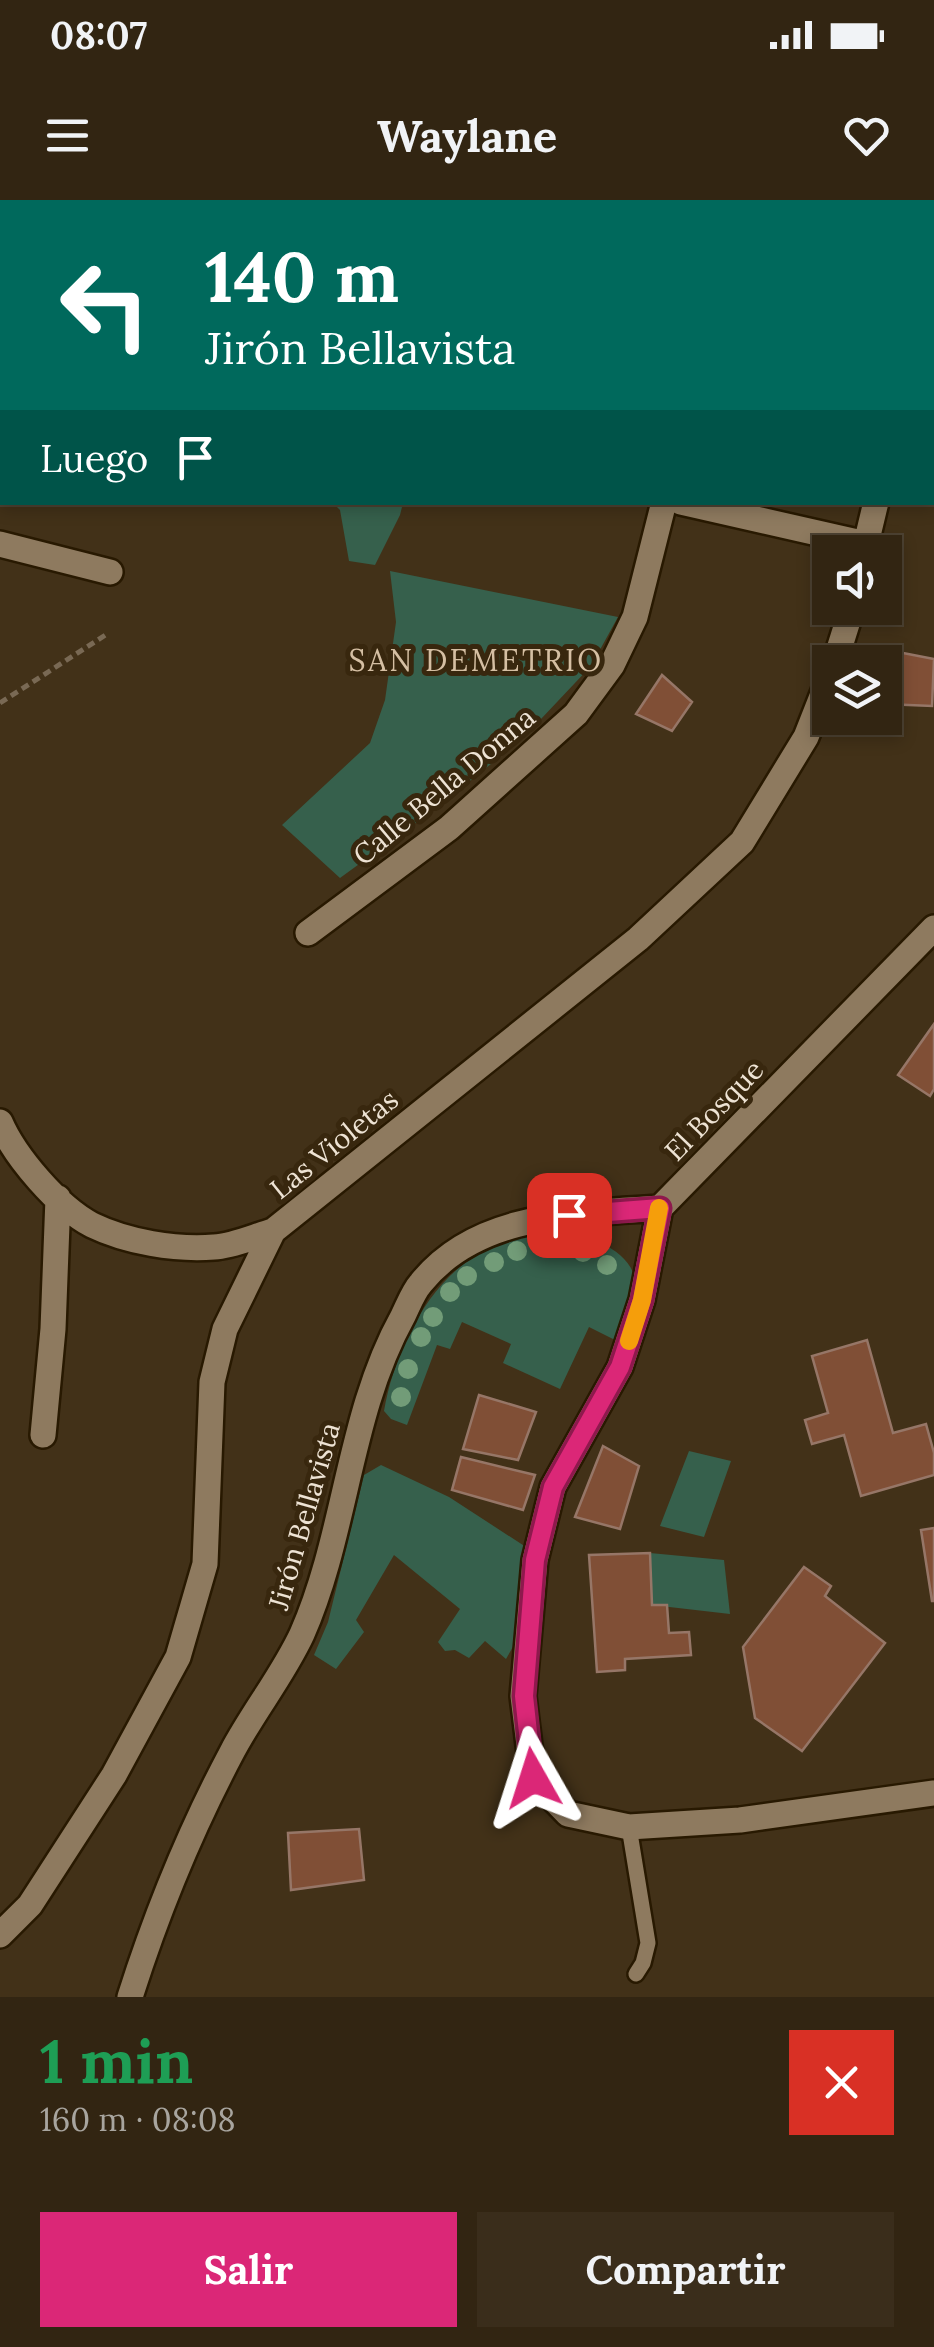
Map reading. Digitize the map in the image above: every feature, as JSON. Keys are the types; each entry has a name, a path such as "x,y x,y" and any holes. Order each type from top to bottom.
{"street":[{"name":"Calle Bella Donna","path":"308,933 449,828 576,714 612,665 635,616 663,505"},
{"path":"693,505 814,535"},
{"path":"869,535 875,505"},
{"path":"0,544 110,572"},
{"name":"Las Violetas","path":"0,1935 30,1906 114,1775 178,1657 204,1564 212,1382 225,1330 273,1231 638,939 742,842 812,722"},
{"name":"El Bosque","path":"660,1208 934,928"},
{"path":"0,1122 28,1166 58,1198 92,1224 154,1244 216,1248 273,1231"},
{"path":"43,1436 53,1329 58,1198"},
{"path":"660,1208 642,1300 620,1367 553,1487 535,1560 524,1696 533,1778 568,1814 629,1827 740,1820 934,1793"},
{"name":"Jirón Bellavista","path":"130,1997 172,1875 233,1751 301,1636 326,1568 354,1445 385,1348 421,1283 466,1244 539,1218 660,1208"}],"lane":[{"path":"629,1827 648,1943 636,1974"}],"path":[{"path":"0,703 107,634"}],"green space":[{"path":"335,505 402,505 375,565 349,561 340,510"},
{"path":"390,571 618,617 591,666 524,737 443,803 340,878 282,825 370,743 385,700 396,622"},
{"path":"560,1229 609,1247 629,1264 636,1289 621,1343 589,1327 560,1389 503,1363 511,1344 462,1322 450,1349 437,1345 407,1425 391,1419 384,1411 404,1344 443,1283 487,1249"},
{"path":"689,1451 731,1461 704,1537 660,1526"},
{"path":"381,1465 449,1497 529,1549 519,1636 506,1659 485,1641 469,1658 455,1650 445,1651 438,1642 460,1609 394,1555 356,1620 364,1632 336,1669 314,1655 328,1622 364,1475"},
{"path":"650,1553 724,1560 730,1614 652,1605"}],"building":[{"path":"902,656 934,659 932,706 902,705"},
{"path":"662,675 692,702 672,731 636,714"},
{"path":"934,1024 934,1089 930,1096 898,1075"},
{"path":"867,1340 893,1433 926,1424 934,1453 934,1475 861,1496 844,1435 812,1444 805,1420 828,1413 812,1356"},
{"path":"479,1395 536,1412 518,1460 463,1449"},
{"path":"603,1446 639,1466 620,1529 575,1517"},
{"path":"461,1457 535,1475 523,1510 452,1490"},
{"path":"934,1528 934,1601 932,1601 921,1530"},
{"path":"650,1553 652,1605 667,1605 669,1633 689,1632 691,1655 625,1659 625,1670 597,1672 589,1555"},
{"path":"804,1567 831,1586 825,1596 885,1643 802,1751 755,1718 743,1647"},
{"path":"359,1829 364,1880 291,1890 288,1833"}],"slow traffic":[{"path":"629,1341 642,1300 659,1208"}],"district":[{"name":"SAN DEMETRIO","path":"476,660"}],"route":[{"path":"533,1778 524,1696 535,1560 553,1487 620,1367 642,1300 660,1208 569,1215"}]}
